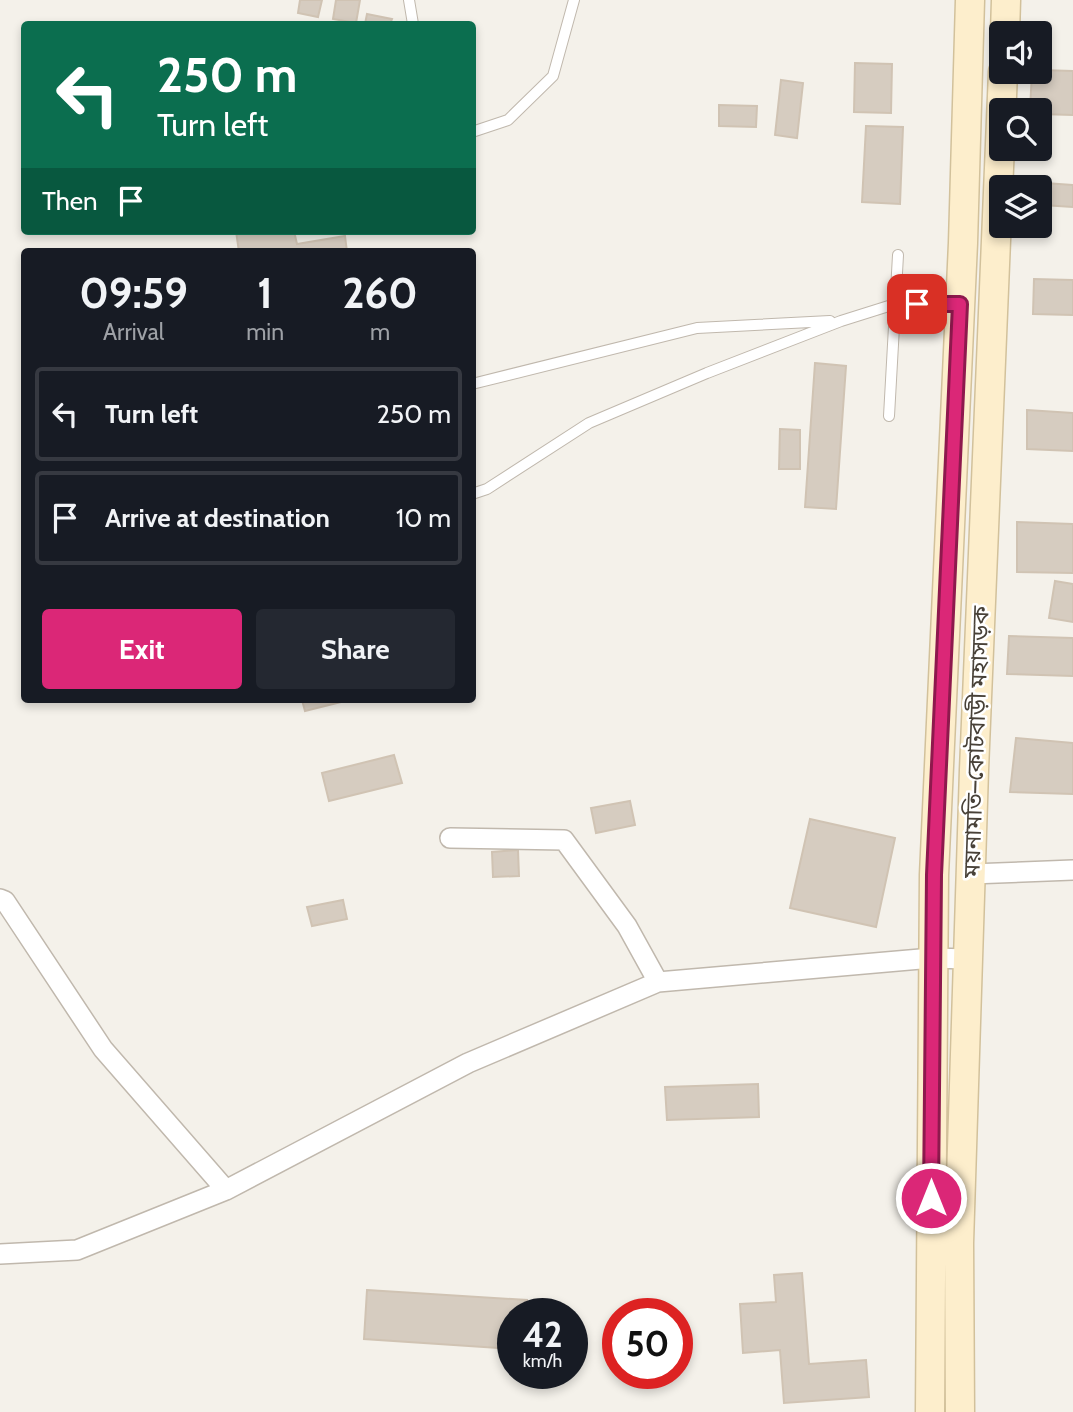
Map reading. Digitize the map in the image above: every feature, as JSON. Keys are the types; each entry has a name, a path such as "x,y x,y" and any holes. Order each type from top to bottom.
{"main road":[{"name":"ময়নামতি–কোটবাড়ী মহাসড়ক","path":"930,1412 932,958 963,243 970,0"},
{"path":"1005,21 1006,0"},
{"name":"ময়নামতি–কোটবাড়ী মহাসড়ক","path":"960,1412 959,1243 968,959 1002,84"},
{"path":"963,243 994,244"}],"street":[{"path":"450,838 564,840 627,926 658,982"},
{"path":"971,874 1073,870"},
{"path":"0,899 5,901 103,1049 226,1190"},
{"path":"0,1254 77,1250 226,1190 468,1063 658,982 932,958 968,959"}],"lane":[{"path":"409,0 412,21"},
{"path":"476,131 508,120 553,76 574,0"},
{"path":"890,416 898,255"},
{"path":"476,493 487,489 589,423 707,373 841,321 895,304 960,304"},
{"path":"476,383 697,328 841,321"}],"building":[{"path":"300,0 322,0 318,17 298,13"},
{"path":"336,0 360,0 356,21 333,19"},
{"path":"367,14 392,19 391,21 366,21"},
{"path":"855,63 892,64 891,113 854,112"},
{"path":"1052,70 1073,71 1073,115 1052,114 1052,98 1031,98 1031,84 1052,84"},
{"path":"781,80 803,83 797,138 775,135"},
{"path":"719,105 757,106 756,127 719,126"},
{"path":"866,126 903,127 900,204 862,202"},
{"path":"1052,184 1073,185 1073,207 1052,206"},
{"path":"237,235 295,235 297,244 345,236 346,248 238,248"},
{"path":"1034,279 1073,280 1073,315 1033,314"},
{"path":"815,363 846,366 836,509 805,507"},
{"path":"1027,410 1073,413 1073,451 1027,449"},
{"path":"780,429 800,430 800,469 779,469"},
{"path":"1017,522 1073,524 1073,573 1017,572"},
{"path":"1055,581 1073,584 1073,622 1049,618"},
{"path":"1009,636 1073,638 1073,676 1007,674"},
{"path":"303,703 337,703 305,711"},
{"path":"1016,738 1073,743 1073,794 1010,792"},
{"path":"394,755 402,783 329,801 322,773"},
{"path":"630,801 635,825 596,833 591,808"},
{"path":"810,819 895,838 876,927 790,908"},
{"path":"518,850 519,876 493,877 492,852"},
{"path":"343,900 347,919 312,926 307,907"},
{"path":"758,1084 759,1117 667,1120 665,1087"},
{"path":"802,1273 809,1364 866,1360 869,1397 784,1403 780,1350 743,1353 740,1304 776,1302 774,1275"},
{"path":"367,1290 497,1298 497,1348 364,1339"}],"route":[{"path":"917,304 960,304 934,875 931,1198"}]}
